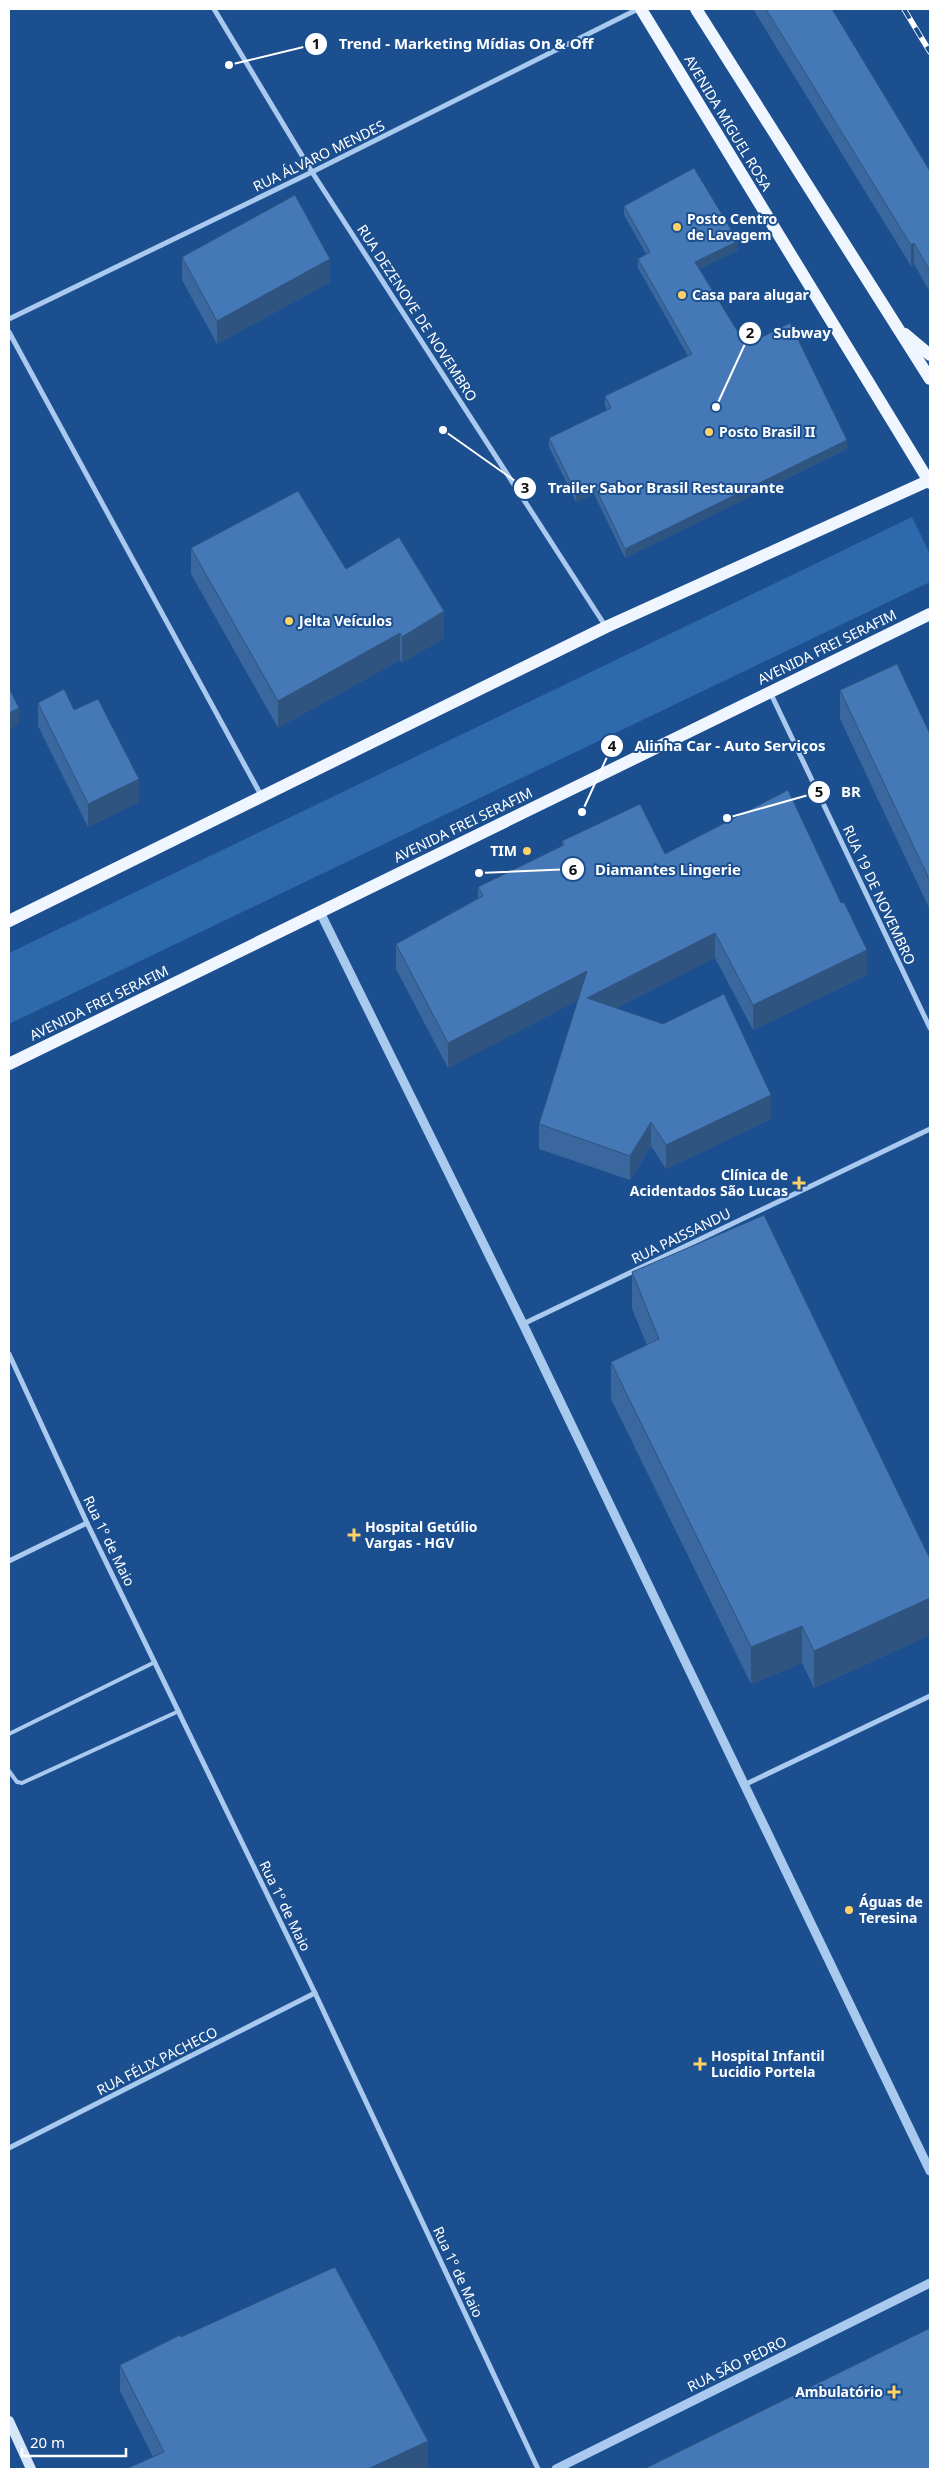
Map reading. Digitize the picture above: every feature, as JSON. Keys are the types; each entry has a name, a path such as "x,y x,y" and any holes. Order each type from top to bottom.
{"main road":[{"name":"AVENIDA MIGUEL ROSA","path":"639,9 930,482"},
{"path":"696,9 930,379"},
{"path":"895,325 930,355"},
{"path":"9,921 606,627 930,482"},
{"name":"AVENIDA FREI SERAFIM","path":"9,1064 930,614"},
{"path":"9,2421 31,2469"}],"street":[{"name":"RUA DEZENOVE DE NOVEMBRO","path":"214,9 312,172 606,627"},
{"name":"RUA ÁLVARO MENDES","path":"9,319 312,172 639,9"},
{"path":"9,332 262,797"},
{"name":"RUA 19 DE NOVEMBRO","path":"769,691 930,1028"},
{"path":"320,912 523,1324 930,2171"},
{"name":"RUA PAISSANDU","path":"523,1324 930,1129"},
{"name":"Rua 1º de Maio","path":"9,1354 87,1523 315,1993 538,2469"},
{"path":"9,1561 87,1523"},
{"path":"744,1785 930,1696"},
{"name":"RUA FÉLIX PACHECO","path":"9,2148 315,1993"},
{"name":"RUA SÃO PEDRO","path":"556,2469 930,2283"}],"lane":[{"path":"9,1734 155,1662"},
{"path":"9,1771 17,1782 22,1783 178,1711"}],"shaded area":[{"path":"912,517 930,554 930,582 9,1024 9,953"}],"building":[{"path":"766,9 832,9 930,171 930,271 914,243 911,245"},
{"name":"Posto Brasil II","path":"694,168 738,241 695,262 746,345 790,323 847,440 625,549 594,485 576,493 549,438 611,408 605,396 692,354 638,259 650,252 624,206"},
{"path":"295,195 330,259 217,321 182,257"},
{"name":"Jelta Veículos","path":"298,491 346,569 399,537 444,611 402,637 400,633 278,701 191,548"},
{"path":"897,664 930,734 930,881 840,690"},
{"path":"9,688 19,708 9,713"},
{"path":"64,689 74,710 98,699 139,779 88,804 38,703"},
{"path":"788,790 841,903 844,902 867,950 753,1005 715,933 587,998 663,1024 724,994 771,1095 666,1145 651,1122 630,1156 539,1124 587,971 448,1043 396,944 483,896 478,887 564,845 562,841 640,804 665,854"},
{"path":"764,1215 930,1559 930,1598 814,1651 802,1626 751,1647 611,1362 659,1339 632,1272"},
{"path":"335,2267 428,2441 368,2469 126,2469 164,2452 120,2365 180,2335 181,2337"},
{"name":"Ambulatório","path":"930,2328 930,2469 644,2469"}],"railway":[{"path":"904,9 930,52"}],"place":[{"name":"Trend - Marketing Mídias On & Off","path":"229,65"},
{"name":"Posto Centro de Lavagem","path":"677,227"},
{"name":"Casa para alugar","path":"682,295"},
{"name":"Subway","path":"716,407"},
{"name":"Trailer Sabor Brasil Restaurante","path":"443,430"},
{"name":"Posto Brasil II","path":"709,432"},
{"name":"Jelta Veículos","path":"289,621"},
{"name":"Alinha Car - Auto Serviços","path":"582,812"},
{"name":"BR","path":"727,818"},
{"name":"TIM","path":"527,851"},
{"name":"Diamantes Lingerie","path":"479,873"},
{"name":"Clínica de Acidentados São Lucas","path":"799,1183"},
{"name":"Hospital Getúlio Vargas - HGV","path":"354,1535"},
{"name":"Águas de Teresina","path":"849,1910"},
{"name":"Hospital Infantil Lucidio Portela","path":"700,2064"},
{"name":"Ambulatório","path":"894,2392"}]}
